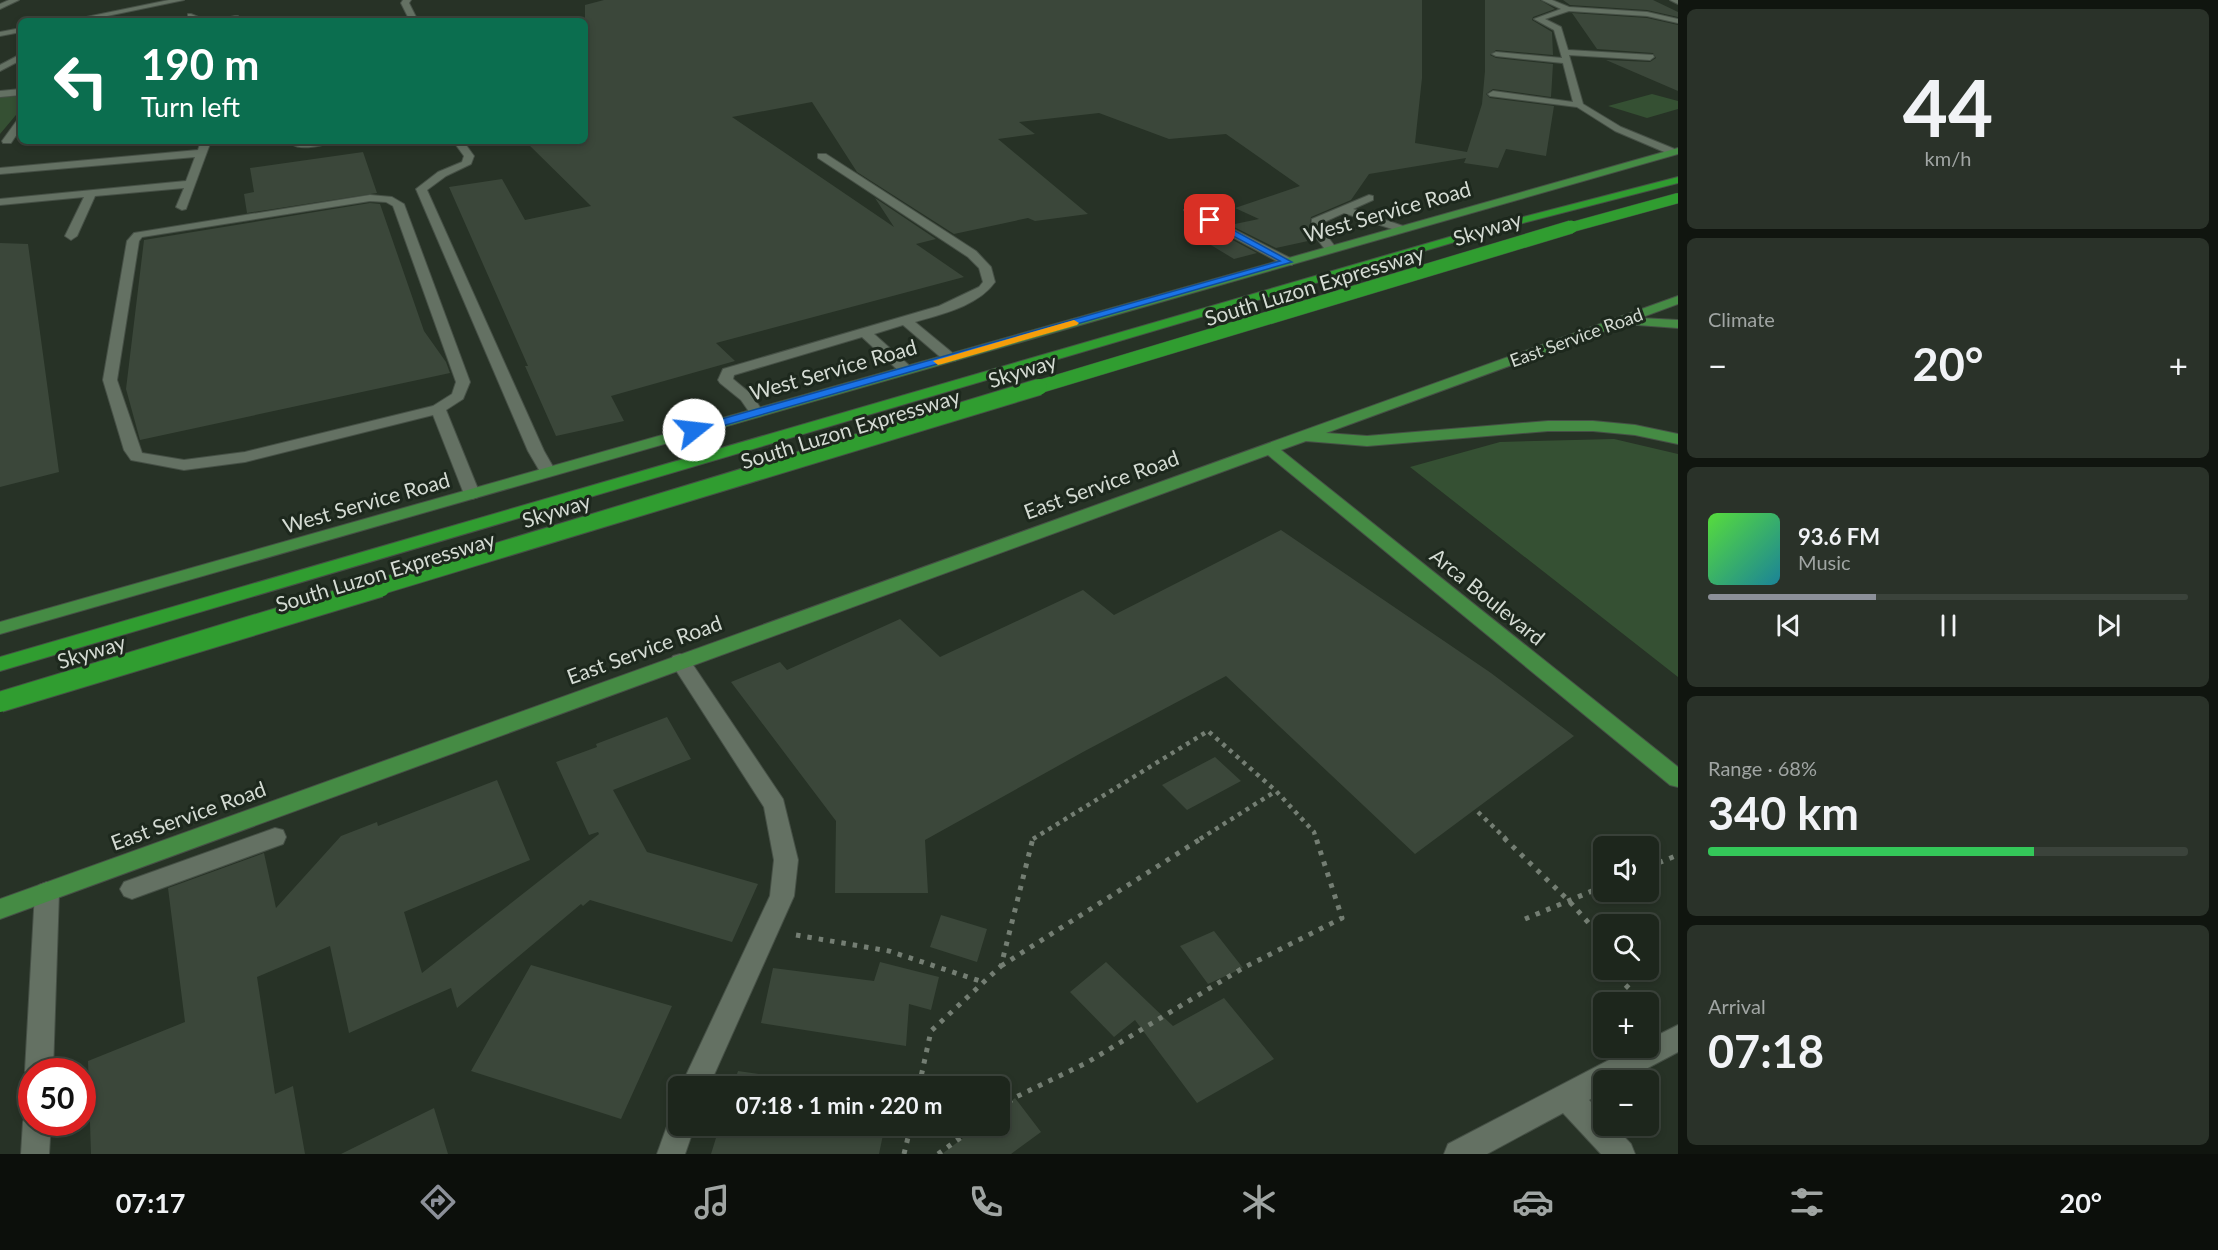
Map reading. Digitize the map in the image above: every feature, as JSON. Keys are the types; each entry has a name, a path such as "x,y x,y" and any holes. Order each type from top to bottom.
{"highway":[{"name":"South Luzon Expressway","path":"0,652 1092,337 1678,171"},
{"name":"Skyway","path":"0,664 1488,229 1678,180"},
{"name":"South Luzon Expressway","path":"0,711 674,506 1103,371 1678,198"},
{"name":"Skyway","path":"0,702 1513,243 1678,198"}],"main road":[{"name":"West Service Road","path":"0,628 1288,262 1676,148"},
{"name":"East Service Road","path":"0,909 1678,300"},
{"path":"1611,324 1678,324"},
{"name":"East Service Road","path":"1305,436 1367,441 1548,426 1593,426 1635,430 1678,439"},
{"name":"Arca Boulevard","path":"1270,449 1678,779"}],"street":[{"path":"0,7 15,0"},
{"path":"87,18 180,0"},
{"path":"407,0 405,3 412,18"},
{"path":"1546,0 1568,9 1647,14 1678,21"},
{"path":"1568,9 1533,19 1557,29 1579,105"},
{"path":"191,16 195,18"},
{"path":"0,34 18,31"},
{"path":"1496,54 1650,57"},
{"path":"0,70 18,59"},
{"path":"0,70 18,70"},
{"path":"0,94 18,92"},
{"path":"1493,94 1579,105 1618,129 1676,148"},
{"path":"3,142 18,124"},
{"path":"3,142 18,140"},
{"path":"182,207 205,144"},
{"path":"298,145 306,144"},
{"path":"460,144 469,156 466,164 442,174 421,189 536,451 548,472"},
{"path":"0,171 202,153"},
{"path":"757,412 746,397 725,380 728,372 944,309 983,290 989,282 985,267 972,254 822,156"},
{"path":"0,202 191,184"},
{"path":"71,236 92,194"},
{"path":"370,198 388,199 398,204 463,382 458,396 438,409 245,457 184,465 137,457 132,450 110,380 133,241 138,235 150,232 370,198"},
{"path":"1332,249 1317,231 1316,221 1370,198"},
{"path":"1342,209 1402,229"},
{"path":"1190,210 1288,262"},
{"path":"906,321 950,358"},
{"path":"865,333 906,370"},
{"path":"438,409 472,494"},
{"path":"680,661 775,805 786,860 782,896 700,1076"},
{"path":"132,889 275,837"},
{"path":"40,1058 47,892"},
{"path":"1458,1154 1678,1038"},
{"path":"1566,1096 1621,1154"},
{"path":"35,1154 36,1136"},
{"path":"671,1154 677,1136"}],"path":[{"path":"1001,966 1033,838 1208,731 1276,791 1314,832 1342,918 1243,968 1088,1062 1010,1101"},
{"path":"921,1076 931,1031 1001,966 1276,791"},
{"path":"1479,813 1569,901 1593,928"},
{"path":"1659,863 1678,855"},
{"path":"1525,919 1593,891"},
{"path":"769,928 805,937 889,951 983,982"},
{"path":"1620,980 1633,992"},
{"path":"904,1154 908,1136"},
{"path":"941,1153 963,1136"}],"green space":[{"path":"1652,94 1678,101 1678,109 1647,118 1608,106"},
{"path":"18,96 18,113 0,134 0,97"},
{"path":"1614,439 1678,454 1678,677 1410,467 1500,442"}],"building":[{"path":"604,0 1422,0 1422,78 1415,143 1467,152 1482,104 1485,71 1485,0 1540,0 1555,9 1533,17 1532,20 1552,32 1553,55 1496,50 1490,55 1496,58 1553,64 1551,97 1493,89 1486,94 1490,98 1554,106 1546,156 1506,149 1498,168 1464,163 1466,158 1369,174 1351,200 1311,217 1309,231 1311,234 1308,241 1276,248 1230,225 1259,219 1235,208 1300,186 1226,134 1169,139 1099,113 1019,122 1035,134 998,139 1088,214 1035,221 1028,218 954,234 857,172 812,102 732,117 894,227 875,198 936,239 916,244 964,277 716,343 735,361 611,396 624,421 556,436 525,366 528,366 449,187 502,179 525,220 591,206 528,144 588,144 588,18 585,18 585,5"},
{"path":"1563,0 1653,0 1678,12 1678,17 1647,10 1570,5"},
{"path":"1572,13 1647,18 1678,25 1678,91 1606,60 1650,62 1656,58 1653,53 1597,49"},
{"path":"363,152 377,193 247,213 244,194 254,192 250,168"},
{"path":"370,203 380,204 424,331 446,362 450,373 140,440 126,389 144,240"},
{"path":"1212,229 1257,253 1234,259 1191,233"},
{"path":"0,243 28,244 59,472 0,487"},
{"path":"1281,530 1491,673 1574,736 1415,854 1226,676 925,840 928,893 835,893 836,821 731,682 780,662 787,670 900,619 940,657 1083,590 1114,615"},
{"path":"667,717 691,759 613,790 647,852 758,884 732,942 590,900 583,906 581,904 457,1008 451,988 349,1033 330,946 257,977 275,1094 293,1086 305,1154 91,1154 90,1136 96,1136 95,1058 185,1022 168,888 264,853 276,908 341,836 377,822 378,826 497,780 530,860 404,912 422,973 599,834 598,832 589,835 556,762 597,747 596,744"},
{"path":"1215,757 1241,781 1187,810 1162,785"},
{"path":"941,915 987,929 977,962 930,947"},
{"path":"1214,931 1243,968 1208,984 1180,946"},
{"path":"880,962 939,977 931,1010 909,1004 906,1046 761,1023 773,968 874,981"},
{"path":"1106,962 1173,1026 1224,998 1274,1059 1197,1103 1135,1020 1114,1037 1070,992"},
{"path":"531,965 672,1006 621,1119 471,1071"},
{"path":"738,1071 773,1076 736,1076"},
{"path":"1015,1098 1041,1132 1011,1154 942,1154 966,1136 1010,1136 1010,1102"},
{"path":"434,1108 448,1154 341,1154"},
{"path":"717,1136 883,1136 879,1154 711,1154"}],"slow traffic":[{"path":"938,361 1074,323"}],"route":[{"path":"694,430 1288,262 1210,220"}]}
